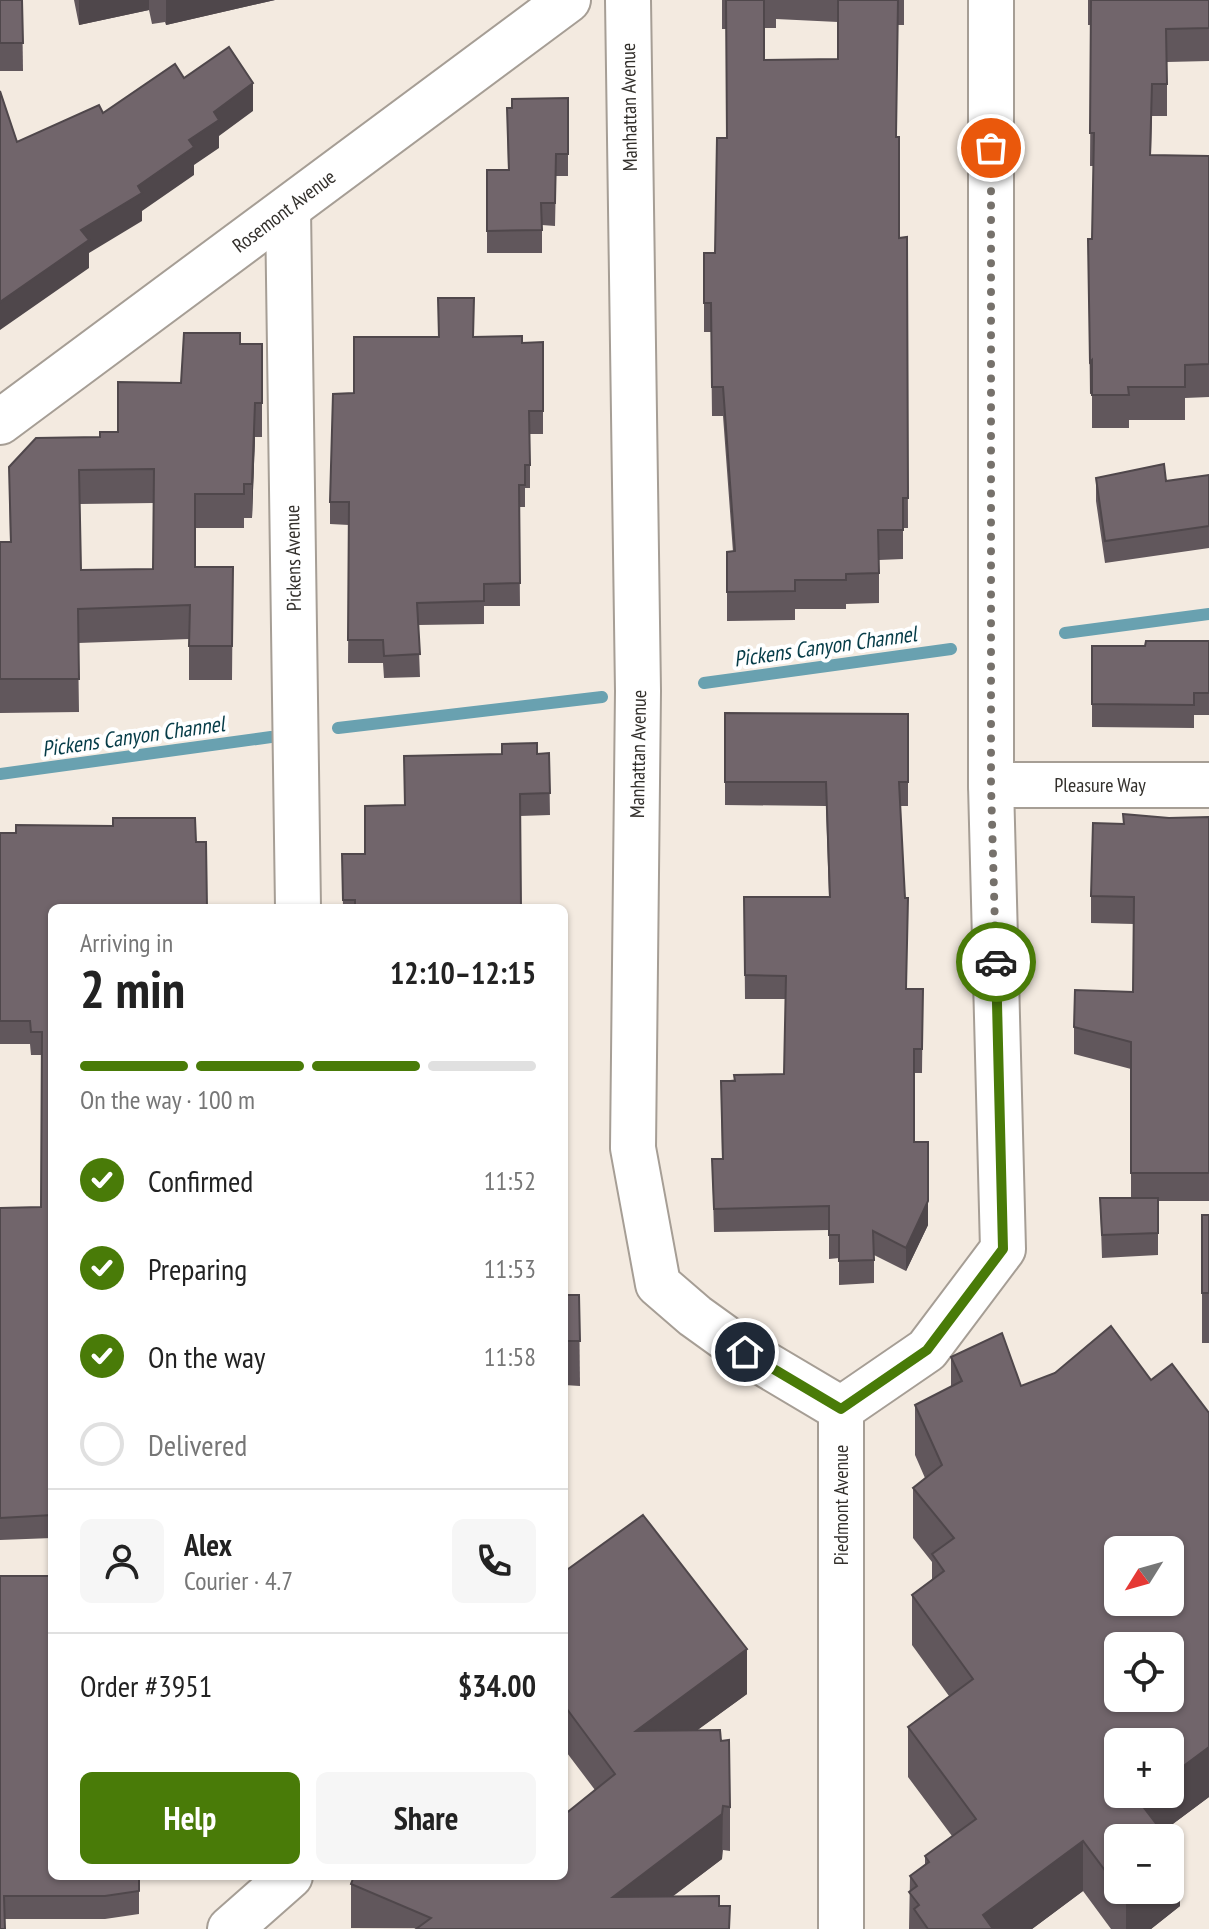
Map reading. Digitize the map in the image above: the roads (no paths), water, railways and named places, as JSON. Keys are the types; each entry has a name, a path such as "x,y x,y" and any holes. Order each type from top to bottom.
{"street":[{"name":"Rosemont Avenue","path":"0,422 568,0"},
{"name":"Manhattan Avenue","path":"628,0 638,691 633,1148 658,1284 695,1316 745,1352 841,1409"},
{"path":"841,1409 927,1350 1003,1249 991,785 991,0"},
{"name":"Pickens Avenue","path":"288,209 298,904"},
{"name":"Pleasure Way","path":"991,785 1209,785"},
{"name":"Piedmont Avenue","path":"841,1409 841,1929"},
{"path":"230,1929 285,1880"}],"waterway":[{"name":"Pickens Canyon Channel","path":"1065,633 1209,614"},
{"name":"Pickens Canyon Channel","path":"704,683 951,649"},
{"name":"Pickens Canyon Channel","path":"338,728 602,697"},
{"name":"Pickens Canyon Channel","path":"0,774 271,737"}]}
